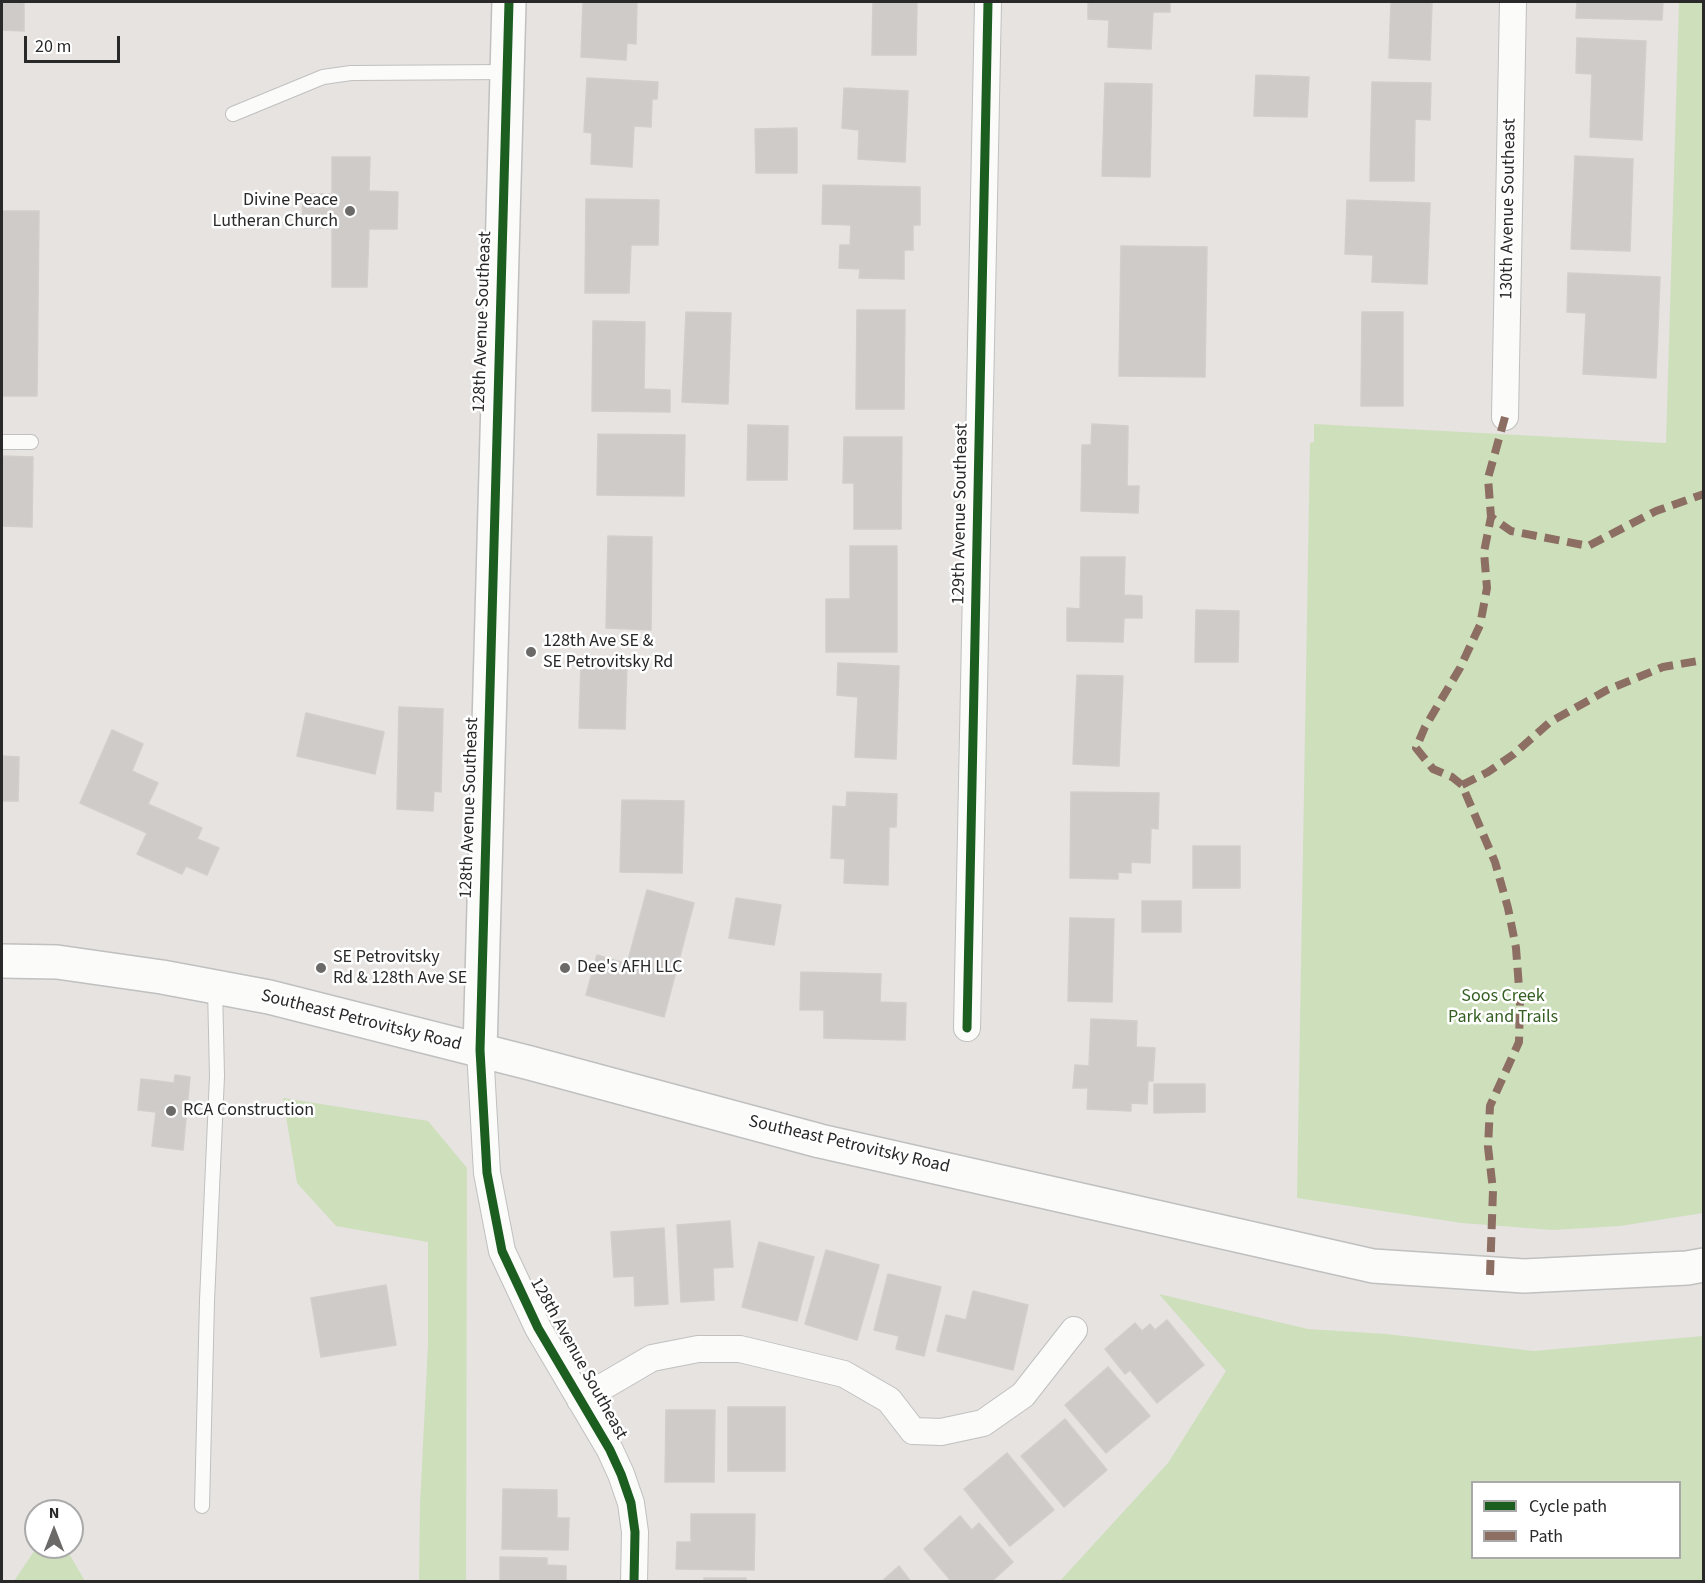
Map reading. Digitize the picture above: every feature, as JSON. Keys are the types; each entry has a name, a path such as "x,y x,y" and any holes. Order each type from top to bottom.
{"main road":[{"name":"128th Avenue Southeast","path":"480,1050 508,2"},
{"name":"Southeast Petrovitsky Road","path":"2,961 57,962 162,977 269,997 480,1050 820,1141 1373,1266 1524,1276 1687,1268 1704,1265"}],"street":[{"name":"129th Avenue Southeast","path":"967,1028 988,2"},
{"name":"130th Avenue Southeast","path":"1505,417 1513,2"},
{"name":"128th Avenue Southeast","path":"480,1050 487,1173 502,1251 538,1328 614,1458 631,1503 635,1532 634,1581"},
{"path":"580,1400 652,1358 698,1349 740,1349 844,1374 889,1400 913,1431 942,1432 983,1423 1023,1395 1074,1330"}],"lane":[{"path":"233,114 323,77 351,73 507,72"},
{"path":"2,442 31,442"},
{"path":"202,1506 207,1301 217,1076 215,987"}],"green space":[{"name":"Soos Creek Park and Trails","path":"1679,2 1704,2 1703,1213 1620,1226 1553,1230 1462,1223 1297,1198 1310,443 1314,442 1314,424 1666,443"},
{"path":"283,1098 428,1121 467,1168 466,1581 419,1581 420,1505 428,1345 428,1242 336,1226 297,1183"},
{"path":"1159,1294 1308,1329 1386,1334 1534,1351 1703,1336 1703,1581 1060,1581 1168,1463 1226,1371"},
{"path":"29,1559 72,1559 85,1581 14,1581"}],"building":[{"path":"2,2 24,2 24,31 2,30"},
{"path":"583,2 637,2 636,44 627,43 626,60 581,57"},
{"path":"873,2 917,2 916,55 872,55"},
{"path":"1088,2 1170,2 1170,12 1153,12 1151,49 1108,47 1109,20 1088,19"},
{"path":"1391,2 1432,2 1430,60 1389,58"},
{"path":"1577,2 1663,2 1662,20 1576,18"},
{"path":"1577,38 1646,41 1642,140 1590,137 1592,74 1576,73"},
{"path":"1256,75 1309,77 1307,117 1254,116"},
{"path":"587,78 658,82 657,99 652,99 651,127 634,126 632,167 591,164 592,133 584,132"},
{"path":"1372,82 1431,83 1430,120 1415,119 1414,181 1370,181"},
{"path":"1105,83 1152,84 1150,177 1102,176"},
{"path":"844,88 908,91 905,162 858,159 859,130 842,128"},
{"path":"797,128 797,173 756,173 755,129"},
{"path":"1575,156 1633,159 1630,251 1571,249"},
{"name":"Divine Peace Lutheran Church","path":"332,157 370,157 369,191 398,192 397,229 369,229 367,287 332,287 332,228 302,228 303,194 332,194"},
{"path":"823,185 920,187 920,225 913,225 913,250 904,250 904,279 859,278 860,269 839,268 840,245 850,245 851,225 822,224"},
{"path":"586,199 659,200 658,245 631,245 629,293 585,293"},
{"path":"1347,200 1430,203 1427,284 1372,282 1373,255 1345,254"},
{"path":"2,211 39,211 37,396 2,396"},
{"path":"1121,246 1207,247 1205,377 1119,376"},
{"path":"1568,273 1660,277 1656,378 1583,374 1586,313 1567,312"},
{"path":"857,310 905,310 904,409 856,409"},
{"path":"686,312 731,313 728,404 682,402"},
{"path":"1362,312 1403,312 1403,406 1361,406"},
{"path":"593,321 645,322 644,389 670,390 670,412 592,411"},
{"path":"1092,424 1128,426 1127,486 1139,486 1138,513 1081,511 1082,445 1091,445"},
{"path":"748,425 788,426 787,480 747,480"},
{"path":"598,434 685,435 684,496 597,495"},
{"path":"844,437 902,437 901,529 854,529 854,483 843,483"},
{"path":"2,456 33,457 32,527 2,526"},
{"path":"608,536 652,537 651,630 606,628"},
{"path":"850,546 897,546 897,652 826,652 826,599 850,599"},
{"path":"1081,557 1125,557 1124,595 1142,596 1142,618 1124,618 1123,642 1067,641 1067,608 1080,609"},
{"path":"1196,610 1239,611 1238,662 1195,662"},
{"path":"581,663 627,663 625,729 579,728"},
{"path":"838,663 899,666 896,759 855,757 858,697 837,695"},
{"path":"1077,675 1123,676 1119,766 1073,764"},
{"path":"399,707 443,709 441,792 434,791 433,811 397,809"},
{"path":"306,713 384,732 375,774 297,756"},
{"path":"112,730 143,744 132,771 158,783 148,804 202,828 197,839 219,848 207,875 186,866 182,874 137,854 147,833 80,803"},
{"path":"2,756 19,757 18,801 2,801"},
{"path":"847,792 897,794 896,827 889,827 888,885 844,883 845,859 831,858 833,806 846,807"},
{"path":"1071,792 1159,793 1158,829 1151,828 1150,863 1131,862 1131,873 1118,872 1118,879 1070,878"},
{"path":"622,800 684,801 682,873 620,872"},
{"path":"1193,846 1240,846 1240,888 1193,888"},
{"path":"647,890 694,903 664,1017 586,995 597,955 627,964"},
{"path":"736,898 781,905 774,945 729,938"},
{"path":"1142,901 1181,901 1181,932 1142,932"},
{"path":"1070,918 1114,919 1112,1002 1068,1001"},
{"path":"801,972 881,974 880,1002 906,1003 905,1040 824,1038 824,1010 800,1010"},
{"path":"1091,1019 1137,1021 1136,1047 1155,1048 1153,1081 1148,1081 1147,1104 1131,1103 1131,1111 1087,1109 1088,1088 1073,1088 1075,1065 1089,1066"},
{"path":"175,1075 190,1077 183,1150 152,1146 156,1112 138,1110 141,1079 174,1083"},
{"path":"1154,1084 1205,1084 1205,1112 1154,1113"},
{"path":"730,1221 733,1267 713,1268 714,1300 681,1302 677,1225"},
{"path":"664,1228 668,1304 635,1306 634,1276 614,1277 611,1232"},
{"path":"759,1242 814,1257 797,1321 742,1307"},
{"path":"826,1250 879,1265 857,1340 805,1324"},
{"path":"888,1274 941,1287 924,1356 896,1349 899,1336 874,1330"},
{"path":"386,1285 396,1345 321,1357 311,1298"},
{"path":"973,1291 1028,1305 1013,1370 937,1351 946,1315 966,1320"},
{"path":"1167,1320 1204,1365 1157,1403 1130,1370 1125,1374 1105,1349 1135,1323 1142,1331 1150,1324 1155,1330"},
{"path":"1108,1367 1150,1416 1106,1453 1065,1405"},
{"path":"728,1407 785,1407 785,1471 728,1471"},
{"path":"666,1410 715,1410 714,1482 665,1482"},
{"path":"1065,1419 1107,1470 1064,1507 1021,1456"},
{"path":"1007,1453 1054,1510 1010,1546 964,1489"},
{"path":"503,1489 557,1490 557,1518 569,1518 568,1550 502,1549"},
{"path":"691,1514 755,1514 754,1570 676,1569 677,1542 691,1542"},
{"path":"960,1516 972,1530 979,1523 1013,1562 991,1582 952,1582 924,1549"},
{"path":"500,1557 547,1558 547,1565 566,1566 566,1582 500,1582"},
{"path":"899,1566 911,1582 881,1582"},
{"path":"704,1578 746,1578 746,1582 704,1582"}],"marked path":[{"path":"1505,417 1488,478 1491,517 1511,531 1588,546 1656,511 1704,494"},
{"path":"1490,1275 1493,1190 1488,1147 1490,1106 1519,1042 1520,1001 1516,948 1495,862 1462,785 1452,777 1433,769 1416,748 1425,727 1460,668 1480,625 1487,588 1484,552 1491,517"},
{"path":"1462,785 1488,772 1514,754 1550,722 1607,690 1663,667 1704,660"}],"cycle path":[{"path":"509,2 480,1050 487,1173 502,1251 538,1328 610,1450 621,1474 631,1503 635,1532 634,1582"},
{"path":"967,1028 988,2"}],"place":[{"name":"Divine Peace Lutheran Church","path":"350,211"},
{"name":"128th Ave SE & SE Petrovitsky Rd","path":"531,652"},
{"name":"SE Petrovitsky Rd & 128th Ave SE","path":"321,968"},
{"name":"Dee's AFH LLC","path":"565,968"},
{"name":"RCA Construction","path":"171,1111"}]}
